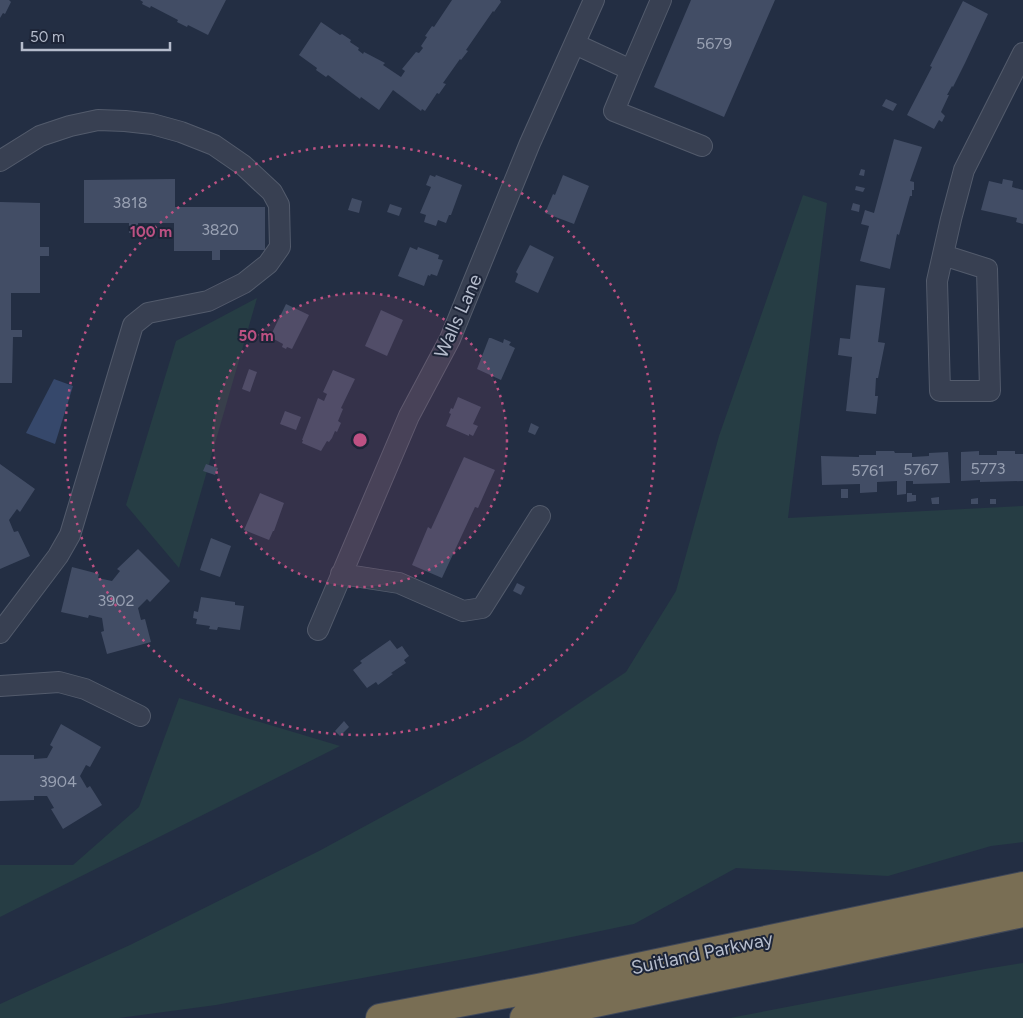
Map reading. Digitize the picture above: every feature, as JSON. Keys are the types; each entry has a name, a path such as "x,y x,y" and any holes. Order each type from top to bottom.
{"highway":[{"name":"Suitland Parkway","path":"380,1018 490,998 1023,886"},
{"name":"Suitland Parkway","path":"524,1018 1023,913"}],"street":[{"name":"Walls Lane","path":"318,630 409,416 450,339 530,143 594,0"},
{"path":"660,0 614,111 702,146"},
{"path":"575,44 631,70"},
{"path":"943,255 987,269 990,391 940,391 937,281 943,255 964,170 1023,54"},
{"path":"0,161 40,136 70,126 98,120 125,120 152,124 181,132 214,145 243,165 272,192 278,205 281,230 280,247 268,264 244,283 208,301 148,313 133,324 70,536 58,556 0,633"},
{"path":"342,574 400,582 463,611 482,608 540,516"},
{"path":"0,686 59,682 85,689 140,716"}],"shaded area":[{"path":"803,195 827,203 788,518 1023,506 1023,842 991,846 888,876 736,868 634,924 476,957 216,1005 119,1018 0,1018 0,1004 130,945 319,851 524,740 626,672 676,591 719,436"},
{"path":"257,298 179,568 126,505 176,341"},
{"path":"179,698 340,746 0,917 0,865 73,865 139,807"},
{"path":"1023,963 1023,1018 730,1018 985,969"}],"water":[{"path":"54,379 73,386 55,444 26,433"}],"building":[{"path":"0,0 9,0 11,2 5,14 3,13 0,18"},
{"path":"140,0 226,0 208,35 177,22 178,20 151,6 150,8 142,4 143,2"},
{"path":"452,0 500,0 501,2 466,50 468,51 443,83 446,84 439,94 437,93 425,111 422,109 421,111 393,90 379,110 361,97 360,99 328,75 326,77 299,55 321,22 351,40 350,42 359,48 358,50 363,54 364,52 385,63 383,65 401,77 405,71 402,69 416,52 419,53 423,48 421,46 427,37 425,36 432,26 434,27"},
{"path":"691,0 775,0 724,117 654,87"},
{"path":"963,1 988,14 953,87 947,95 949,95 941,112 945,116 942,122 939,120 934,129 907,115"},
{"path":"886,99 897,104 893,111 882,106"},
{"path":"894,139 922,147 910,181 914,182 914,190 912,190 912,196 910,196 899,235 897,234 890,269 860,261 869,226 861,224 865,210 874,213"},
{"path":"861,169 865,170 864,176 859,175"},
{"path":"430,175 435,177 436,175 462,185 451,215 449,215 446,223 438,220 436,226 424,222 426,215 420,213 431,187 426,185"},
{"path":"563,175 589,186 574,224 545,213"},
{"path":"175,179 175,207 265,207 265,250 220,250 220,260 212,260 212,251 174,251 174,223 138,223 138,232 129,233 129,223 84,223 84,180"},
{"path":"1003,179 1013,181 1012,187 1023,190 1023,224 1016,222 1017,218 981,210 989,181 1002,184"},
{"path":"856,186 865,188 863,192 855,190"},
{"path":"352,198 362,201 359,213 348,210"},
{"path":"0,202 40,203 40,247 49,247 49,256 40,256 40,293 11,293 11,330 22,330 22,337 13,337 12,383 0,383"},
{"path":"853,203 860,205 859,212 851,210"},
{"path":"390,204 402,208 399,216 387,212"},
{"path":"530,245 554,257 538,293 515,282 518,274 516,272"},
{"path":"410,247 417,250 418,247 439,255 438,259 443,260 437,276 428,275 424,286 398,276"},
{"path":"856,285 885,288 878,342 885,343 878,378 876,378 875,396 878,396 876,414 846,411 852,357 838,355 840,338 850,339"},
{"path":"286,304 309,315 292,349 282,347 283,344 270,337"},
{"path":"381,310 403,320 387,356 365,346"},
{"path":"489,338 503,343 504,339 511,342 509,345 515,348 501,380 477,369"},
{"path":"249,369 257,372 250,392 242,389"},
{"path":"333,370 355,379 341,408 343,409 338,421 341,423 337,432 335,431 332,438 329,442 327,441 321,451 302,443 302,440 318,398 324,401 327,394 323,392"},
{"path":"458,397 481,407 473,424 478,426 473,436 446,426 451,414 449,413 451,408 453,409"},
{"path":"285,411 301,417 296,430 280,424"},
{"path":"531,423 539,427 535,435 528,432"},
{"path":"876,451 912,453 912,457 929,456 929,453 948,452 950,483 913,484 913,481 906,481 906,494 897,495 897,481 877,482 877,492 860,493 860,484 822,485 821,456 859,457 859,455 876,455"},
{"path":"979,451 979,455 997,455 997,451 1015,451 1015,454 1023,454 1023,481 961,481 961,452"},
{"path":"464,457 495,470 478,508 475,507 442,578 412,565 428,527 431,529"},
{"path":"0,464 35,489 20,512 17,509 9,520 14,532 18,531 30,556 0,569"},
{"path":"206,464 218,468 215,475 203,471"},
{"path":"841,489 848,489 848,498 841,498"},
{"path":"260,493 284,503 269,540 244,530"},
{"path":"907,493 916,495 916,501 907,502"},
{"path":"939,497 939,504 932,504 931,498"},
{"path":"978,498 978,504 971,504 971,499"},
{"path":"990,499 996,499 996,504 990,504"},
{"path":"211,538 231,546 220,577 200,570"},
{"path":"138,549 170,581 150,602 147,599 138,608 141,620 145,619 151,642 107,654 101,632 104,631 102,618 89,615 88,618 61,612 72,567 99,574 98,578 112,581 120,571 117,569"},
{"path":"517,583 525,587 521,595 513,591"},
{"path":"201,597 235,602 235,605 244,606 240,630 218,627 217,630 209,629 210,626 196,624 197,619 193,618 194,611 198,612"},
{"path":"390,640 397,649 402,646 409,656 404,660 406,663 378,685 376,682 367,688 353,670 362,663 360,661"},
{"path":"344,721 349,727 340,736 335,731"},
{"path":"61,724 101,747 90,767 86,765 80,776 87,788 90,786 102,805 63,829 51,809 54,808 47,796 34,796 34,800 0,801 0,755 34,755 34,759 47,758 53,747 50,745"}]}
